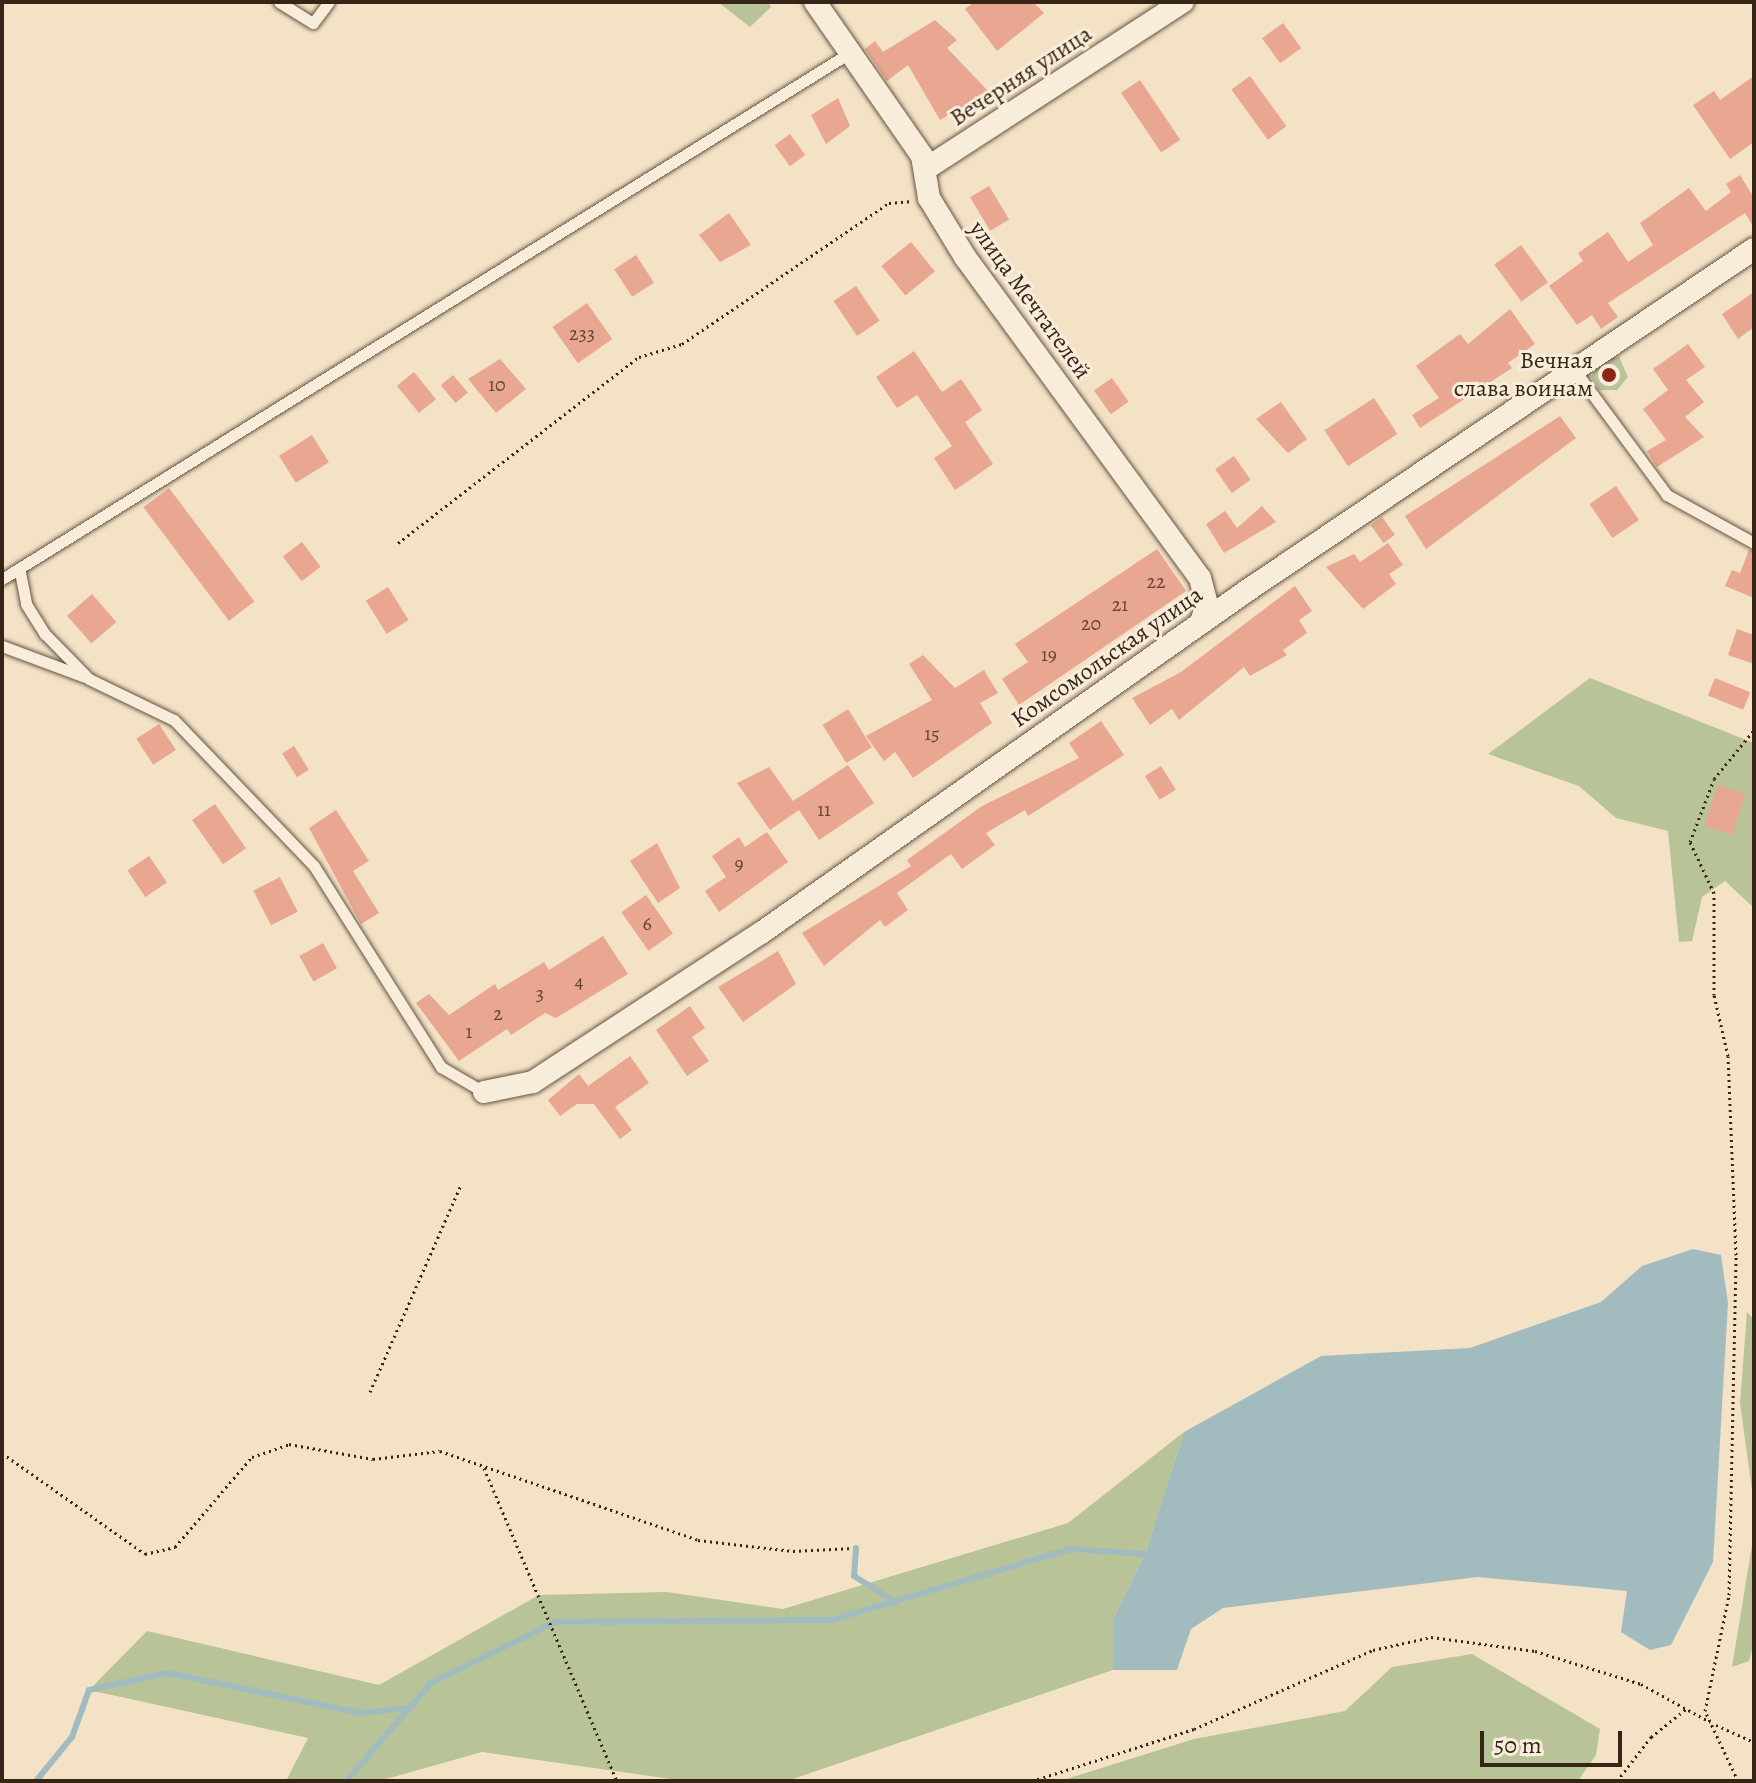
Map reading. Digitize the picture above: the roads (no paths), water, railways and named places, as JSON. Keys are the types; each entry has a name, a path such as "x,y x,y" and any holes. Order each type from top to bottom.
{"street":[{"path":"815,2 927,168"},
{"name":"Вечерняя улица","path":"927,168 1183,2"},
{"name":"улица Мечтателей","path":"927,168 929,198 1200,578"},
{"name":"Комсомольская улица","path":"484,1092 533,1082 571,1057 1573,368 1754,249"},
{"path":"1201,623 1207,604 1200,578 1248,590"}],"lane":[{"path":"279,2 313,23 329,2"},
{"path":"2,579 20,572 435,305 851,52"},
{"path":"1573,368 1667,495 1754,543"},
{"path":"20,572 26,604 89,679"},
{"path":"2,646 89,679 174,720 314,866 441,1067 484,1092"}],"water":[{"path":"1693,1249 1721,1255 1728,1303 1713,1562 1671,1645 1650,1650 1621,1632 1627,1591 1478,1577 1223,1608 1191,1629 1177,1670 1113,1670 1113,1619 1145,1554 1184,1432 1321,1356 1470,1348 1601,1302 1642,1266"}],"waterway":[{"path":"856,1548 854,1576 895,1602"},
{"path":"349,1778 431,1683 555,1622 832,1620 1070,1549 1145,1554"},
{"path":"36,1781 72,1737 89,1690 168,1673 361,1713 408,1708"}],"place":[{"name":"Вечная слава воинам","path":"1609,375"}]}
